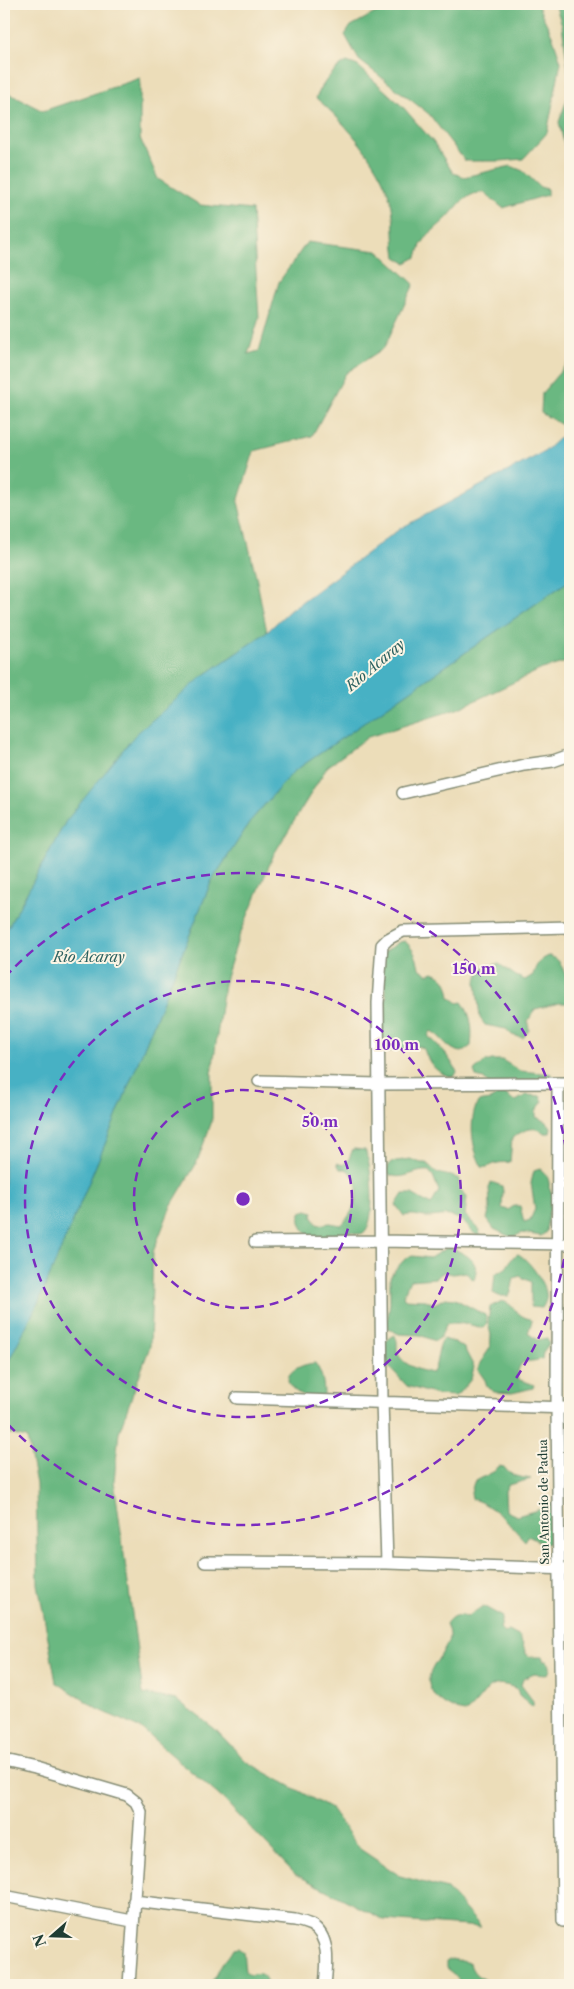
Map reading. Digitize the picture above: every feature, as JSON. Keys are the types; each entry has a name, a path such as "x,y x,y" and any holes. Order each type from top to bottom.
{"street":[{"path":"403,793 524,765 553,761 570,755"},
{"path":"387,1563 382,1401 378,1084 378,1003 382,945 388,939 403,931 570,926"},
{"path":"259,1081 378,1084 564,1083"},
{"name":"San Antonio de Padua","path":"563,1921 565,1569 557,1407 557,1244 564,1083"},
{"path":"255,1242 380,1241 570,1244"},
{"path":"237,1398 570,1408"},
{"path":"205,1562 387,1563 565,1569"},
{"path":"4,1761 127,1795 136,1802 141,1812 129,1985"},
{"path":"4,1896 132,1921"},
{"path":"134,1901 295,1920 312,1926 323,1937 327,1959 325,1985"}],"green space":[{"path":"398,4 537,4 552,35 561,62 547,133 523,159 465,161 429,114 359,60 345,35 351,26 388,6"},
{"path":"555,4 570,4 570,84 562,25"},
{"path":"347,62 358,66 403,107 434,143 453,173 464,177 511,166 523,171 540,187 547,189 547,195 503,208 483,192 471,195 461,202 428,235 421,245 417,257 406,263 396,257 392,207 381,177 363,147 340,120 316,98 328,77"},
{"path":"140,78 140,138 158,179 200,205 252,210 259,318 248,354 259,351 279,282 307,242 378,251 414,284 384,348 346,373 312,436 254,451 238,502 267,632 203,676 66,821 4,935 4,91 43,111"},
{"path":"570,91 570,159 568,161 559,122"},
{"path":"570,360 569,429 541,413 542,393"},
{"path":"570,580 570,661 542,669 457,709 368,737 327,767 274,854 238,939 224,984 212,1073 212,1121 196,1164 171,1206 153,1252 150,1346 119,1432 114,1481 143,1694 177,1700 215,1729 247,1762 331,1809 360,1849 400,1876 447,1889 481,1927 384,1920 295,1874 223,1799 143,1730 98,1709 56,1682 38,1584 36,1484 27,1438 4,1433 4,1370 40,1299 211,882 252,819 293,772"},
{"path":"405,941 414,953 419,968 428,974 433,972 441,976 447,985 450,997 458,1003 462,1002 468,1012 472,1028 471,1046 462,1052 453,1049 431,1031 428,1036 441,1048 451,1062 457,1072 454,1077 443,1074 435,1068 424,1049 419,1046 388,1052 371,1025 374,1014 387,998 383,978 375,965 376,958 399,942"},
{"path":"549,956 558,960 564,973 570,980 570,1010 567,1003 535,1009 528,1021 529,1030 523,1038 512,1035 506,1029 485,1025 480,1018 476,981 486,965 499,964 525,980 533,975 540,961"},
{"path":"502,1060 520,1071 551,1074 551,1081 526,1091 493,1090 484,1079 476,1077 474,1071 485,1062"},
{"path":"500,1094 506,1094 510,1099 516,1101 526,1095 540,1096 543,1101 536,1111 536,1117 547,1122 551,1127 550,1133 532,1129 520,1133 512,1138 510,1162 482,1167 472,1135 473,1118 478,1102 490,1100"},
{"path":"353,1149 365,1150 370,1168 372,1207 367,1228 361,1234 347,1232 335,1241 315,1238 309,1235 301,1225 301,1212 307,1210 313,1212 312,1216 318,1225 330,1223 341,1225 346,1219 357,1197 356,1181 352,1174 346,1169 340,1169 337,1163 343,1165 348,1161"},
{"path":"410,1159 426,1163 437,1172 459,1179 459,1188 467,1197 465,1215 480,1230 479,1236 457,1218 445,1216 404,1216 396,1205 403,1194 412,1194 431,1205 439,1191 429,1171 397,1177 387,1173 386,1170 391,1162"},
{"path":"540,1169 548,1177 549,1188 555,1198 548,1214 546,1232 541,1236 523,1233 511,1237 494,1229 487,1219 490,1207 489,1188 491,1182 502,1186 502,1208 508,1210 514,1206 520,1206 524,1222 530,1220 535,1209 531,1183 534,1171"},
{"path":"448,1247 460,1252 474,1262 476,1273 474,1280 465,1272 453,1274 444,1272 435,1278 410,1280 403,1296 404,1299 425,1300 434,1304 445,1298 455,1299 485,1315 486,1325 483,1328 463,1323 447,1323 440,1338 435,1341 420,1335 399,1334 389,1329 387,1322 390,1303 390,1278 393,1272 406,1258 412,1256 430,1258"},
{"path":"518,1254 531,1265 545,1288 546,1297 542,1308 531,1307 531,1282 520,1276 514,1278 511,1292 508,1296 499,1296 493,1293 495,1274 506,1268 513,1257"},
{"path":"502,1301 532,1321 528,1333 537,1340 547,1338 549,1344 543,1352 542,1359 524,1362 518,1372 517,1379 534,1385 533,1388 512,1393 494,1392 487,1386 478,1370 480,1363 490,1348 491,1335 488,1323 490,1307"},
{"path":"394,1335 397,1340 399,1355 406,1363 416,1369 432,1373 443,1339 454,1342 464,1348 474,1367 471,1379 460,1393 455,1396 437,1395 407,1386 387,1364 385,1342"},
{"path":"315,1363 323,1382 324,1395 320,1399 300,1394 289,1383 288,1378 294,1370 307,1364"},
{"path":"499,1466 504,1467 513,1475 531,1479 508,1485 505,1491 506,1511 517,1516 541,1509 550,1502 554,1511 555,1522 554,1534 550,1543 544,1544 528,1536 525,1541 494,1511 472,1499 471,1493 474,1482 495,1471"},
{"path":"483,1606 503,1617 500,1629 504,1633 509,1631 520,1637 526,1654 530,1657 542,1657 544,1662 546,1660 550,1665 550,1671 546,1675 534,1674 523,1679 521,1685 533,1701 533,1707 519,1695 517,1689 499,1684 488,1689 467,1712 461,1711 445,1704 434,1694 429,1685 429,1677 433,1668 448,1643 449,1634 446,1624 453,1617 467,1617"},
{"path":"238,1948 243,1952 245,1971 250,1975 257,1973 262,1975 267,1985 206,1985 215,1978 233,1949"},
{"path":"451,1959 470,1963 471,1968 477,1975 498,1985 460,1985 456,1976 446,1968 446,1962"}],"water":[{"name":"Río Acaray","path":"570,428 570,580 293,772 252,819 211,882 40,1299 4,1370 4,935 66,821 135,735 203,676 267,632 289,611 401,528 544,452"}]}
